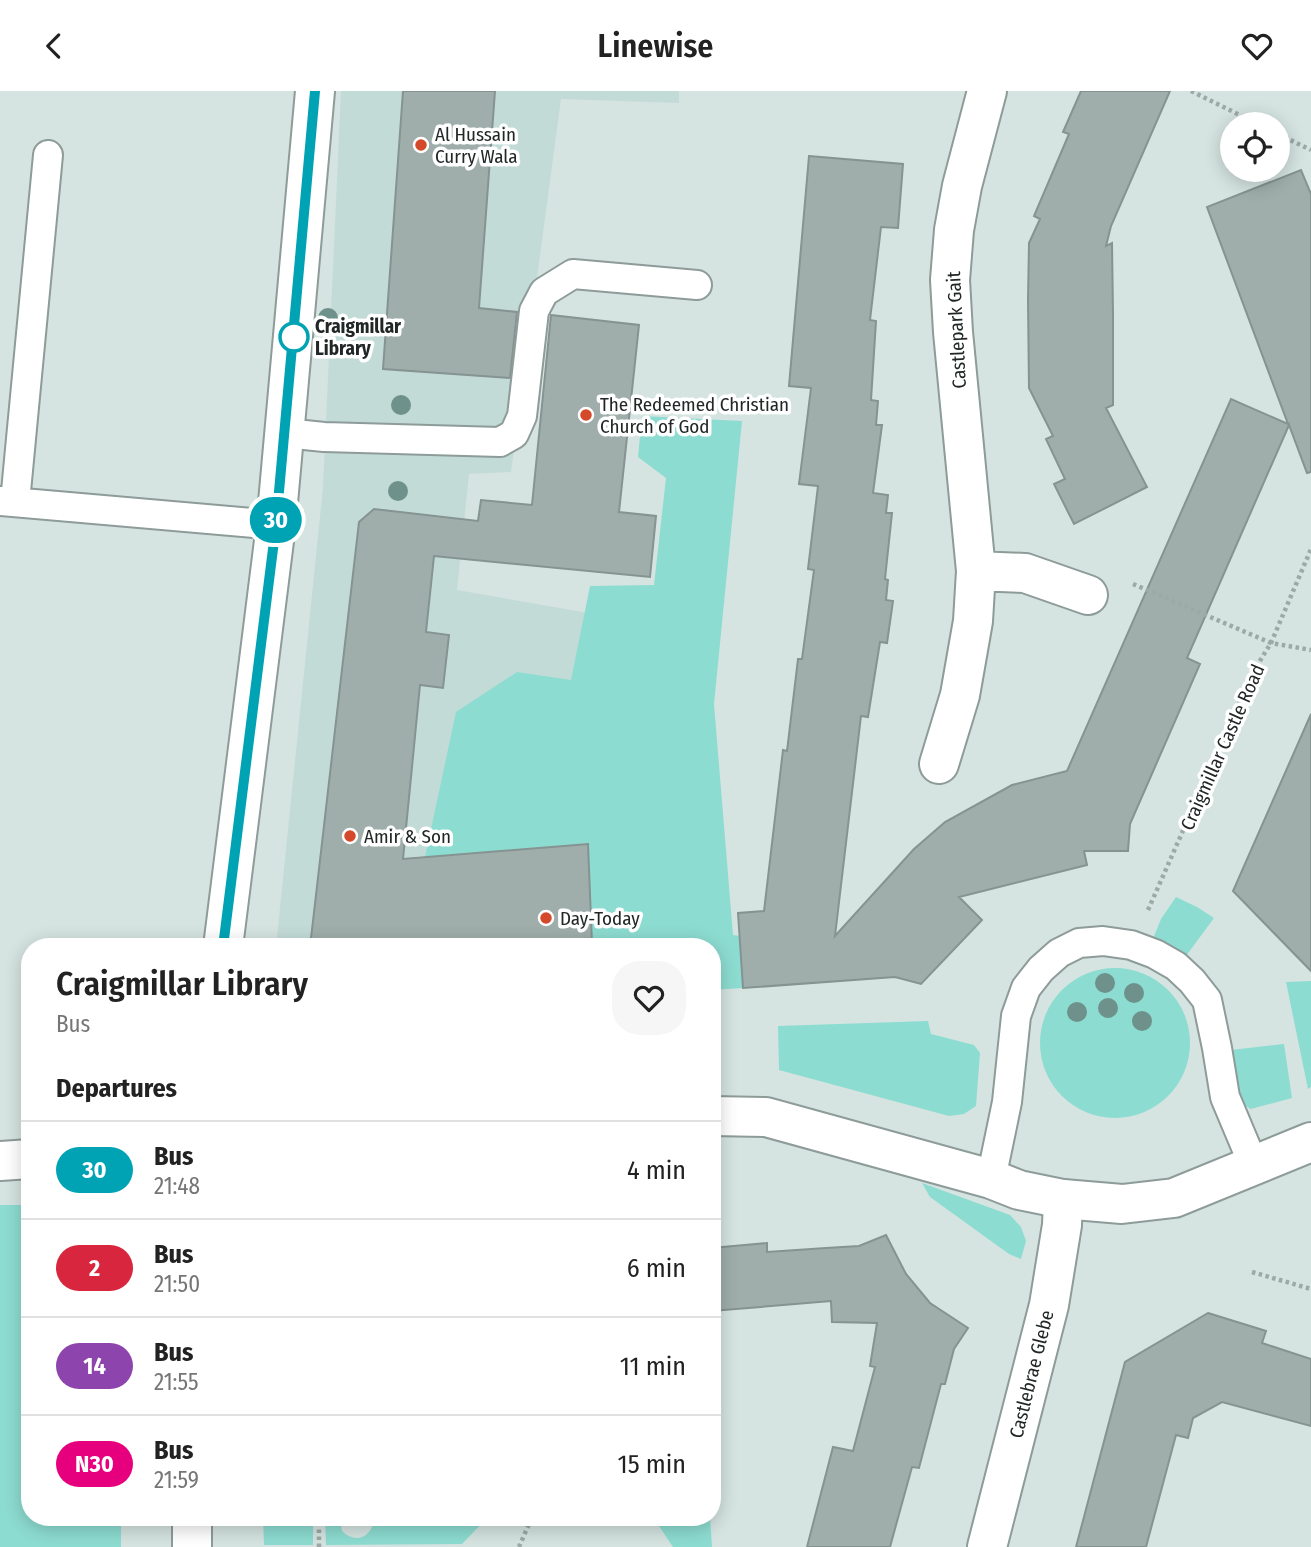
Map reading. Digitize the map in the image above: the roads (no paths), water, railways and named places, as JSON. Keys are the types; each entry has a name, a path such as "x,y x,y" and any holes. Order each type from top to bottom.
{"street":[{"path":"224,938 276,525 316,91"},
{"name":"Castlepark Gait","path":"939,764 962,683 973,621 976,571 950,280 954,230 962,186 987,91"},
{"path":"976,571 1025,573 1088,595"},
{"path":"721,1116 766,1117 991,1179 1019,1190 1063,1199 1122,1204 1174,1198 1311,1142"},
{"path":"0,1161 21,1160"},
{"name":"Castlebrae Glebe","path":"987,1547 1049,1305 1062,1225 1063,1199"},
{"path":"192,1526 192,1547"}],"lane":[{"path":"48,155 8,501 276,525"},
{"path":"285,433 324,437 500,442 514,434 522,416 534,311 544,292 573,274 697,285"},
{"path":"991,1179 1007,1102 1016,1016 1026,988 1041,969 1059,953 1079,943 1103,941 1155,954 1176,966 1207,1000 1225,1097 1254,1166"}],"place":[{"name":"Al Hussain Curry Wala","path":"421,145"},
{"name":"Craigmillar Library","path":"294,337"},
{"name":"The Redeemed Christian Church of God","path":"586,415"},
{"name":"Amir & Son","path":"350,836"},
{"name":"Day-Today","path":"546,918"}]}
